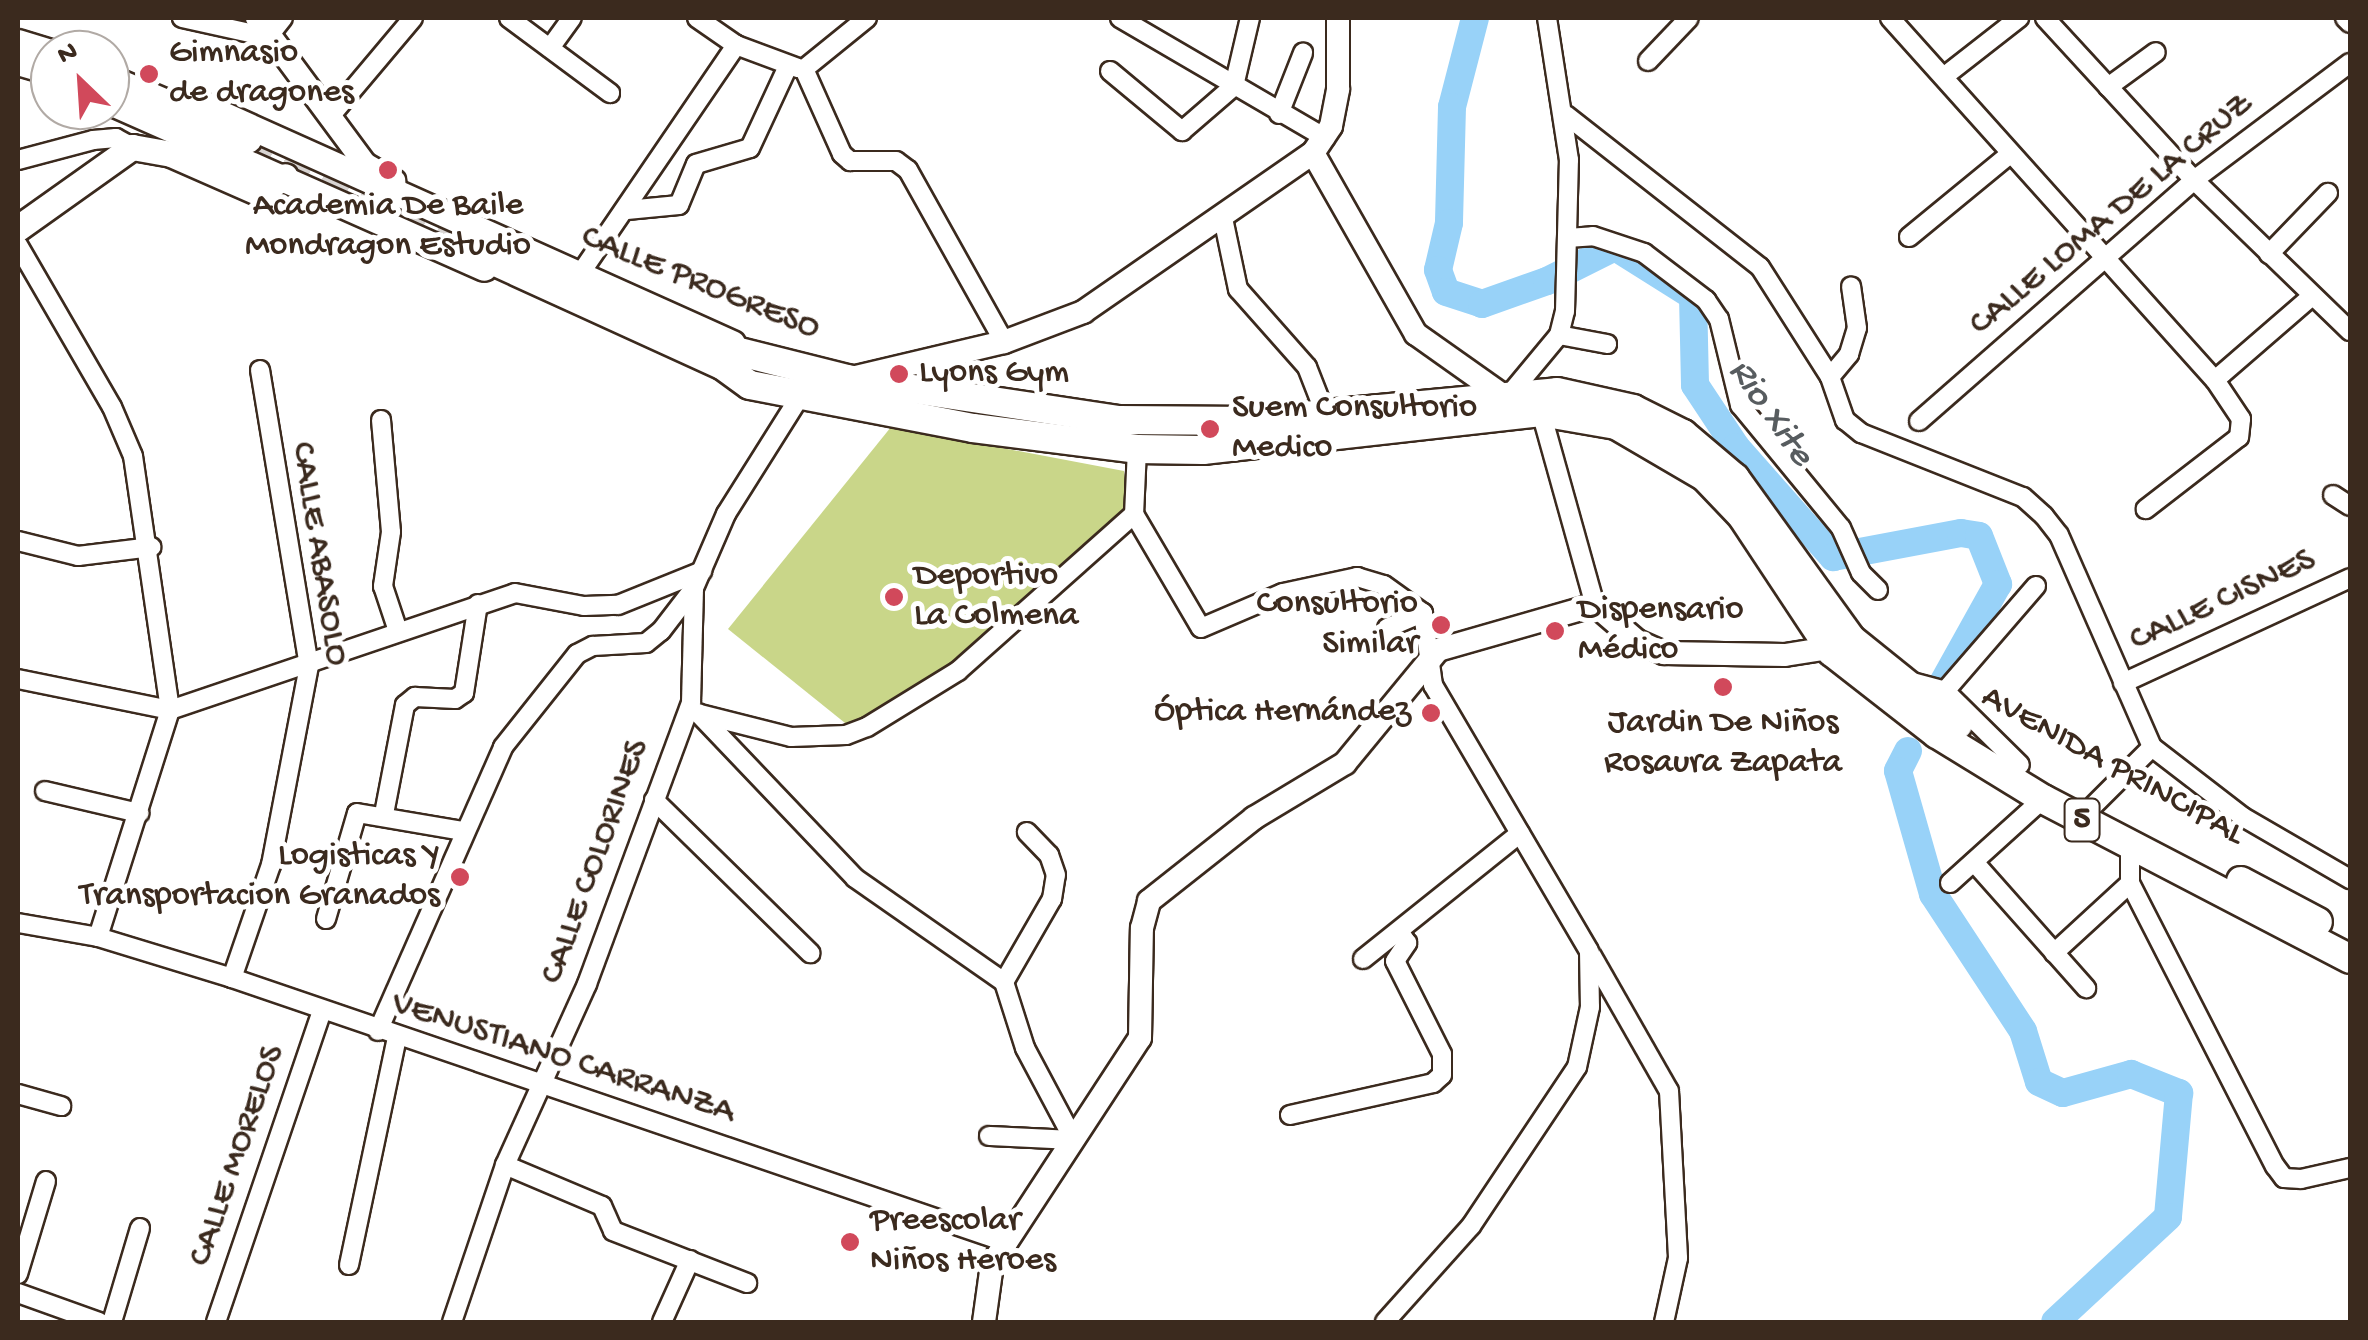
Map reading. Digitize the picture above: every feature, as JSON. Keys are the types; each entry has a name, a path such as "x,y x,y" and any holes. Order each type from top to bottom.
{"main road":[{"name":"CALLE PROGRESO","path":"130,81 257,141 404,199 759,355 848,379 1119,420 1184,424 1506,394 1590,396 1682,434 1754,500 1842,645"},
{"path":"130,88 257,141 287,162 284,176"},
{"path":"130,97 257,141"},
{"path":"130,111 409,233 461,247 717,348 759,355"},
{"path":"18,228 132,147 171,154 260,193 284,176 312,174 379,200 404,199"},
{"path":"409,233 436,214 461,247"},
{"name":"CALLE PROGRESO","path":"461,247 722,364 750,385 800,398 1137,450 1203,450 1542,412 1616,425 1705,477 1742,516 1842,645"},
{"name":"AVENIDA PRINCIPAL","path":"1842,645 1894,676 2020,765 2350,938"},
{"name":"AVENIDA PRINCIPAL","path":"1842,645 1937,734 2043,799 2350,959"}],"street":[{"path":"182,18 269,24 365,164 429,197 436,214"},
{"path":"333,113 412,18"},
{"path":"509,18 610,93"},
{"path":"550,48 572,18"},
{"path":"697,18 736,45 796,68 842,154 850,161 896,162 908,170 1004,342"},
{"path":"716,33 729,18"},
{"path":"626,210 679,204 696,164 750,148 796,68 867,18"},
{"path":"1120,18 1279,114 1319,146 1416,334 1506,394 1559,335 1565,311 1566,115 1546,18"},
{"path":"1110,70 1182,131 1234,86 1250,18"},
{"path":"848,379 1004,342 1083,312 1222,218 1319,146 1338,89 1338,18"},
{"path":"1648,61 1689,18"},
{"path":"1890,18 1946,76 2008,155 2215,380 2244,431 2146,509"},
{"path":"1946,76 2019,18"},
{"path":"2045,18 2194,180 2350,331"},
{"path":"2345,18 2350,23"},
{"path":"578,277 736,45"},
{"path":"2108,87 2156,52"},
{"path":"1279,114 1303,53"},
{"name":"CALLE LOMA DE LA CRUZ","path":"1918,422 2194,180 2350,63"},
{"path":"1566,115 1760,267 1830,377 1845,420 1861,434 2023,497 2044,516 2065,549 2152,747 2243,817 2350,878"},
{"path":"18,160 93,140 116,138 132,147"},
{"path":"1908,237 2008,155"},
{"path":"2269,254 2328,193"},
{"path":"1222,218 1238,289 1307,367 1325,413"},
{"path":"1567,244 1623,243 1669,268 1706,300 1719,319 1740,405 1849,543 1861,573 1878,590"},
{"path":"18,245 112,406 133,456 151,546 170,710 98,937"},
{"path":"1830,377 1857,328 1851,286"},
{"path":"2215,380 2312,296"},
{"path":"1559,335 1608,344"},
{"name":"CALLE ABASOLO","path":"232,978 271,864 309,666 260,370"},
{"path":"378,1032 463,830 503,747 577,654 593,646 646,643 698,580 726,514 800,398"},
{"path":"1542,412 1595,605 1637,641 1664,653 1842,645"},
{"path":"382,420 390,532 382,586 397,628"},
{"path":"1137,450 1134,514 1200,628 1284,592 1357,577 1384,584 1423,613 1427,665 1472,758 1669,1092 1678,1258 1664,1322"},
{"path":"2333,496 2350,506"},
{"path":"694,708 791,737 846,734 866,726 958,671 1134,514"},
{"path":"18,542 78,556 151,546"},
{"name":"CALLE CISNES","path":"2123,683 2350,578"},
{"path":"18,679 170,710 309,666 397,628 515,593 584,606 618,604 698,580"},
{"name":"CALLE COLORINES","path":"452,1322 505,1165 544,1085 654,800 694,708 698,580"},
{"path":"1944,692 2036,586"},
{"path":"384,814 405,705 412,698 464,693 478,604"},
{"path":"984,1322 985,1282 1140,1038 1142,928 1149,901 1254,818 1345,763 1386,705 1447,642 1595,605"},
{"path":"1387,628 1423,613"},
{"path":"1894,676 1944,692 2020,765"},
{"path":"694,708 855,878 1004,982 1026,1048 1074,1140"},
{"path":"2094,805 2152,747"},
{"path":"45,791 140,813"},
{"path":"1950,883 2043,799"},
{"path":"654,800 810,953"},
{"path":"326,919 351,818 362,812 384,814 463,830"},
{"path":"1004,982 1052,900 1056,875 1049,855 1027,832"},
{"path":"1363,960 1520,834"},
{"path":"2130,845 2130,883 2284,1178 2350,1168"},
{"path":"1974,862 2086,988"},
{"path":"2054,952 2130,883"},
{"name":"VENUSTIANO CARRANZA","path":"18,923 98,937 232,978 378,1032 1008,1244"},
{"path":"1290,1115 1433,1083 1442,1075 1442,1054 1395,961 1407,942 1399,931"},
{"path":"1385,1322 1471,1226 1577,1066 1590,1007 1589,951"},
{"name":"CALLE MORELOS","path":"216,1322 322,1011"},
{"path":"349,1265 398,1038"},
{"path":"18,1094 61,1106"},
{"path":"989,1136 1074,1140"},
{"path":"505,1165 602,1206 613,1232 747,1283"},
{"path":"18,1274 46,1181"},
{"path":"112,1322 140,1228"},
{"path":"662,1322 690,1260"},
{"path":"18,1292 90,1321"}],"green space":[{"name":"Deportivo La Colmena","path":"891,427 1124,471 1130,517 952,672 855,731 728,629"}],"waterway":[{"name":"Rio Xite","path":"1475,18 1452,107 1449,223 1438,270 1446,292 1482,304 1547,281 1615,247 1693,296 1695,385 1736,447 1833,557 1961,533 1979,536 1998,584 1943,683"},
{"name":"Rio Xite","path":"1908,751 1898,771 1933,894 2023,1031 2039,1082 2063,1093 2131,1074 2179,1093 2168,1217 2055,1322"}],"tunnel":[{"path":"248,139 468,240"}],"place":[{"name":"Gimnasio de dragones","path":"149,74"},
{"name":"Academia De Baile Mondragon Estudio","path":"388,170"},
{"name":"Lyons Gym","path":"899,374"},
{"name":"Suem Consultorio Medico","path":"1210,429"},
{"name":"Deportivo La Colmena","path":"894,597"},
{"name":"Consultorio Similar","path":"1441,625"},
{"name":"Dispensario Médico","path":"1555,631"},
{"name":"Jardin De Niños Rosaura Zapata","path":"1723,687"},
{"name":"Óptica Hernández","path":"1431,713"},
{"name":"Logisticas Y Transportacion Granados","path":"460,877"},
{"name":"Preescolar Niños Heroes","path":"850,1242"}]}
